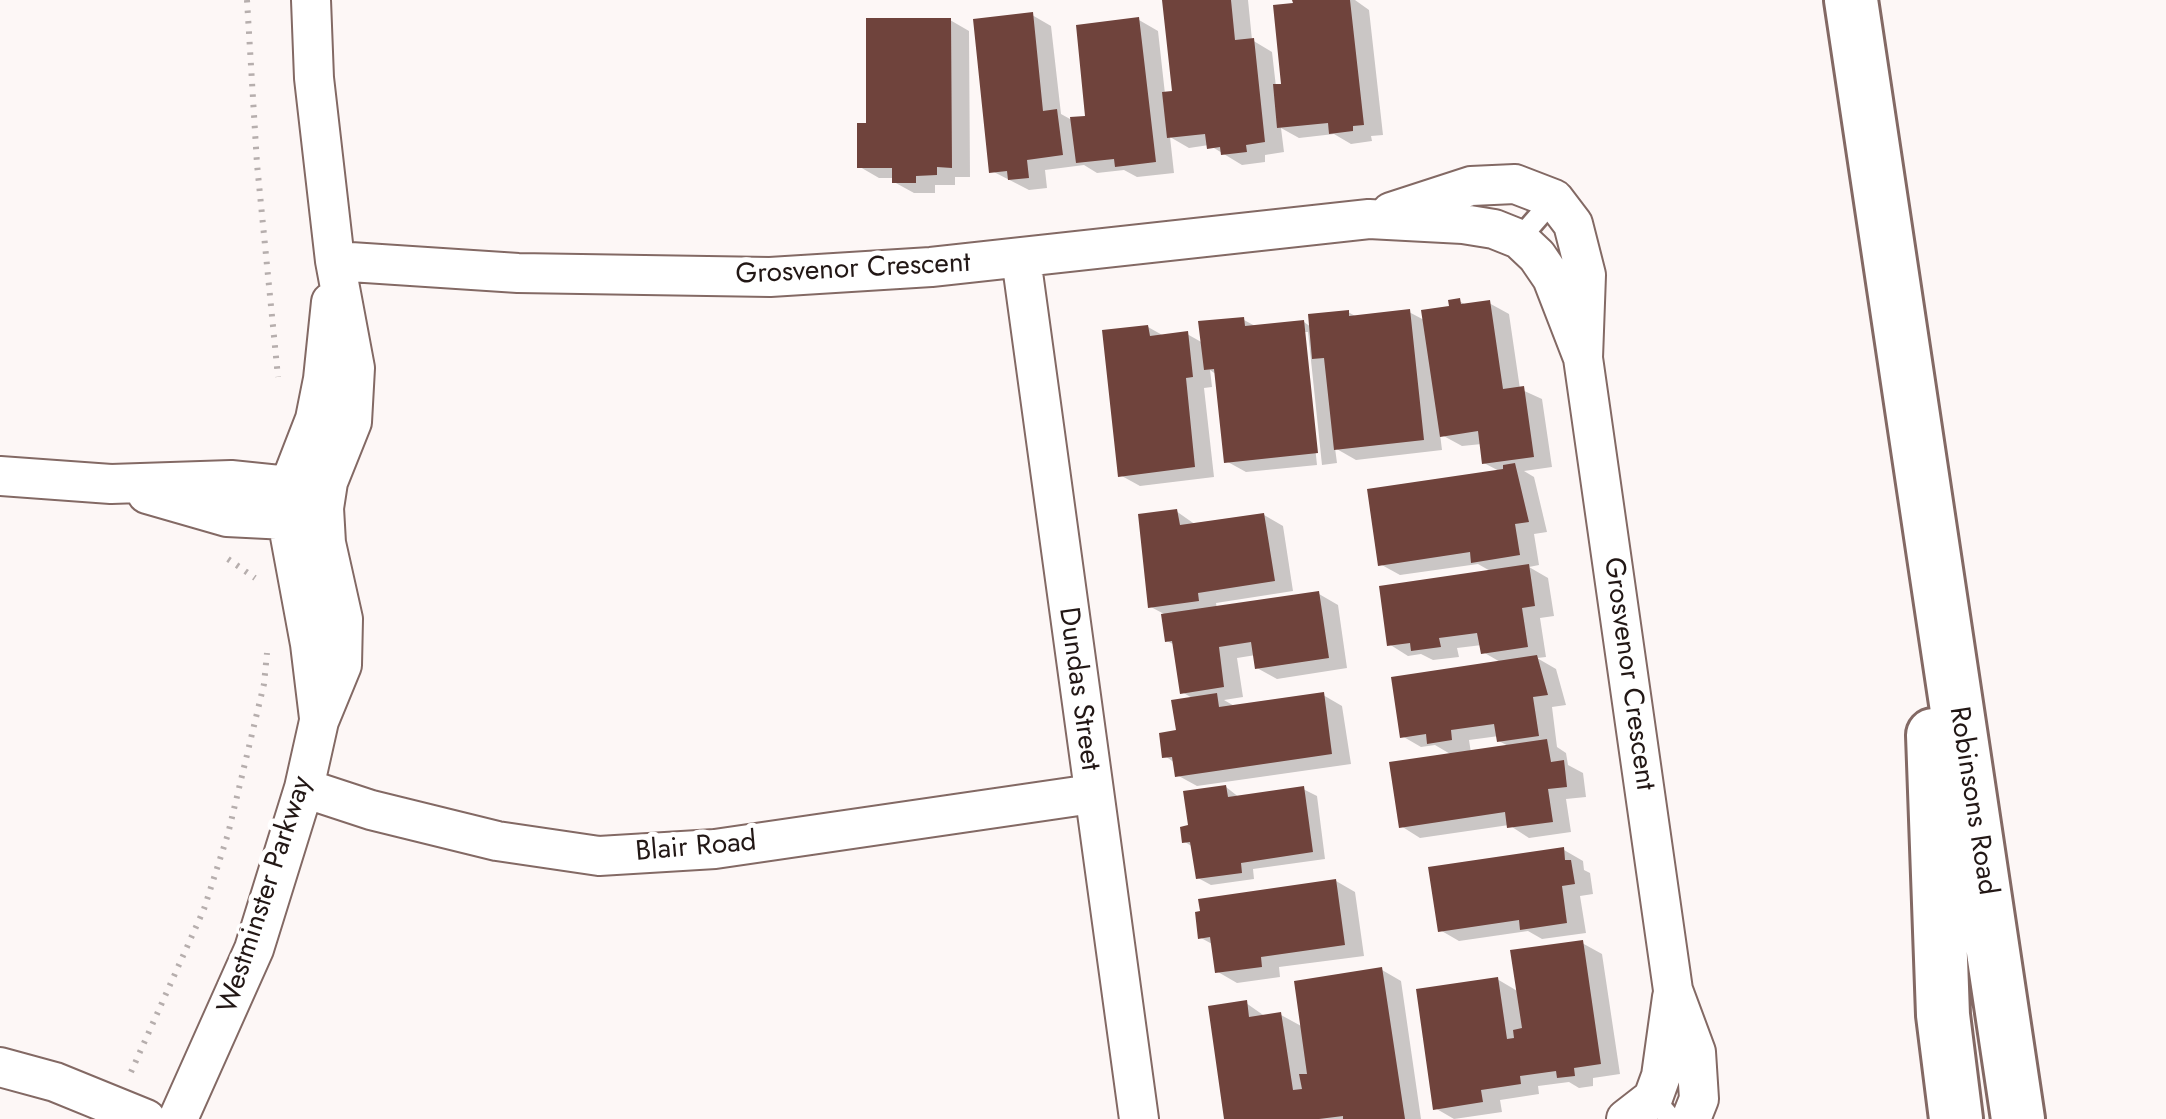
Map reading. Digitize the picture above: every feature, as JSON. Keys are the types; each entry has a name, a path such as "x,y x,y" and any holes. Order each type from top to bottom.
{"main road":[{"name":"Robinsons Road","path":"1851,0 2018,1119"},
{"name":"Robinsons Road","path":"1924,484 1943,1015 1956,1119"}],"street":[{"name":"Westminster Parkway","path":"178,1119 254,948 304,788 319,721 342,666 343,619 326,543 324,508 328,482 352,422 355,368 335,261 314,78 311,0"},
{"name":"Grosvenor Crescent","path":"1369,219 1472,186 1515,184 1554,199 1573,224 1586,275 1584,358 1673,990 1696,1052 1699,1099 1691,1119"},
{"name":"Grosvenor Crescent","path":"335,261 518,273 697,278 846,274 1369,219 1463,224 1494,229 1519,239 1537,256 1552,278 1584,358"},
{"name":"Dundas Street","path":"1020,258 1139,1119"},
{"name":"Westminster Parkway","path":"319,721 288,503 315,419 323,379 335,261"},
{"path":"0,476 111,484 231,480 288,503 324,508"},
{"path":"111,484 228,517 288,503"},
{"name":"Blair Road","path":"304,788 371,810 497,841 599,856 715,849 1092,794"},
{"name":"Grosvenor Crescent","path":"1650,1112 1660,1076 1673,990"},
{"path":"0,1067 55,1082 130,1112"}],"lane":[{"path":"1519,239 1554,199"}],"path":[{"path":"247,0 256,164 280,393"},
{"path":"228,517 226,557 258,580"},
{"path":"130,1112 204,909 237,796 264,684 267,649"}],"building":[{"path":"1162,0 1231,0 1235,40 1254,38 1265,142 1246,145 1247,152 1221,155 1220,147 1207,149 1205,134 1167,138 1162,92 1172,91"},
{"path":"1292,0 1350,0 1364,125 1353,126 1353,131 1329,134 1328,123 1277,128 1273,84 1281,84 1273,5 1293,3"},
{"path":"1033,12 1043,111 1057,109 1063,155 1027,160 1029,178 1008,180 1007,171 989,173 973,19"},
{"path":"1139,17 1156,162 1115,167 1114,159 1076,163 1070,117 1085,116 1076,25"},
{"path":"866,18 951,18 952,168 937,167 937,175 916,176 916,183 892,183 892,168 857,168 857,123 866,123"},
{"path":"1460,298 1461,304 1490,300 1503,389 1524,386 1534,457 1482,464 1478,431 1440,437 1421,310 1449,306 1448,300"},
{"path":"1410,309 1424,440 1334,450 1324,358 1312,359 1308,314 1349,310 1349,316"},
{"path":"1244,317 1245,326 1304,320 1318,453 1224,463 1214,369 1204,370 1198,321"},
{"path":"1148,325 1150,336 1188,331 1193,377 1186,378 1195,467 1118,477 1102,330"},
{"path":"1515,463 1529,522 1515,524 1520,555 1471,563 1470,552 1378,566 1367,489 1503,469 1503,465"},
{"path":"1177,509 1180,525 1264,513 1275,581 1198,593 1199,601 1148,608 1138,514"},
{"path":"1529,564 1535,606 1522,608 1528,647 1481,654 1477,633 1439,638 1441,647 1411,651 1410,643 1387,646 1379,586"},
{"path":"1319,591 1329,658 1255,669 1251,642 1219,647 1224,687 1180,694 1172,641 1165,642 1161,614"},
{"path":"1537,655 1548,695 1533,697 1539,736 1497,742 1494,724 1451,730 1452,740 1427,744 1426,734 1400,738 1391,677"},
{"path":"1324,692 1332,754 1175,777 1172,757 1162,758 1159,733 1176,730 1171,700 1217,693 1219,707"},
{"path":"1547,739 1551,762 1564,760 1567,787 1548,789 1553,822 1507,828 1505,812 1399,828 1389,762"},
{"path":"1226,785 1228,797 1304,786 1313,852 1241,863 1242,873 1196,879 1190,842 1182,843 1180,827 1188,825 1183,791"},
{"path":"1564,847 1565,860 1571,860 1575,884 1562,886 1567,923 1520,930 1519,920 1438,932 1428,867"},
{"path":"1336,879 1345,945 1261,957 1262,967 1215,973 1210,937 1198,939 1198,899"},
{"path":"1583,940 1601,1064 1574,1068 1575,1076 1557,1078 1556,1071 1520,1076 1521,1084 1481,1090 1483,1102 1433,1110 1416,989 1498,977 1507,1039 1514,1038 1513,1030 1522,1028 1510,950"},
{"path":"1382,967 1405,1119 1224,1119 1208,1006 1247,1000 1249,1017 1281,1012 1293,1090 1302,1089 1299,1074 1307,1074 1294,981"}]}
